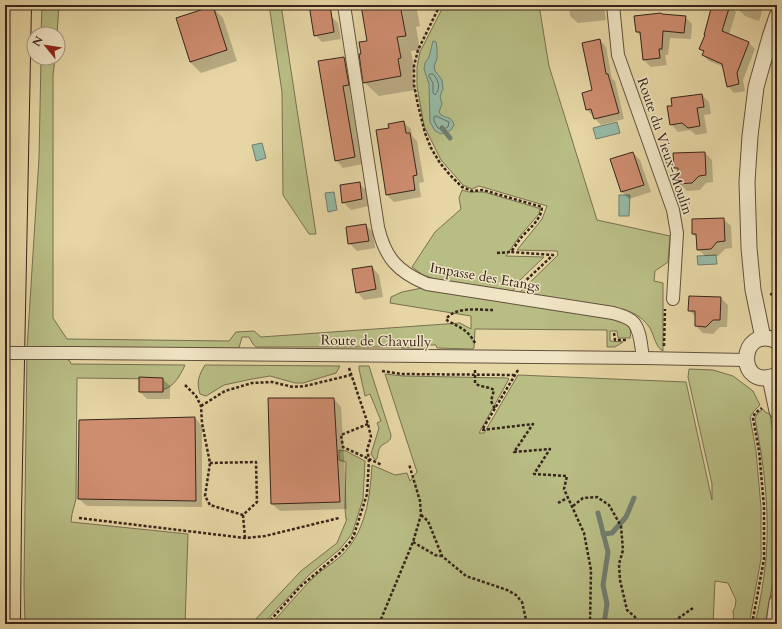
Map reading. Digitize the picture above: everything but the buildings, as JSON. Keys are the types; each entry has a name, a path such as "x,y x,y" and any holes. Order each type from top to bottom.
{"highway":[{"path":"9,624 10,481 20,5"}],"street":[{"name":"Impasse des Etangs","path":"344,5 378,227 381,241 387,253 399,268 412,278 427,284 514,299 613,313 624,317 634,322 640,337 643,358"},
{"name":"Route du Vieux-Moulin","path":"613,5 618,55 673,210 677,233 673,299"},
{"path":"776,407 774,377 764,379 754,374 749,370 746,360 747,353 752,343 770,340 753,290 749,248 747,182 750,136 756,87 777,16"},
{"name":"Route de Chavully","path":"5,353 664,358 746,360"},
{"path":"774,624 777,602"}],"path":[{"path":"440,5 418,50 414,66 414,85 425,133 440,163 462,187 472,191 483,190 542,207 541,212 535,222 511,252"},
{"path":"495,409 492,401 494,390 479,387 475,383 476,345 471,336 465,330 446,319 455,311 498,310 510,304 521,285 553,255 511,252 497,253"},
{"path":"664,358 665,307 673,299"},
{"path":"267,624 312,575 340,553 350,542 354,535 367,494 369,459 367,450 371,437 345,356"},
{"path":"525,358 482,430 532,424 514,452 550,449 534,474 567,476 564,489 567,498 573,506 584,534 591,570 590,624"},
{"path":"377,370 401,374 515,375"},
{"path":"201,406 225,391 252,383 272,382 294,387 305,386 351,375"},
{"path":"185,384 196,396 201,406 202,423 210,463 205,496 210,505 243,515"},
{"path":"752,624 764,559 764,506 759,450 753,418 755,413 765,406 776,407"},
{"path":"368,424 341,435 343,446 382,465"},
{"path":"210,463 256,462 257,502 243,515"},
{"path":"379,624 413,542 422,515 420,501 409,464"},
{"path":"573,506 583,498 597,497 609,505 618,519 621,526 623,550 619,564 620,580 627,610 635,617 637,624"},
{"path":"558,502 567,498"},
{"path":"243,515 245,538"},
{"path":"422,515 428,521 442,556 466,576 507,590 516,595 522,602 527,624"},
{"path":"79,518 245,538 265,536 339,518"},
{"path":"413,542 436,555 442,556"},
{"path":"670,624 693,608"}],"green space":[{"path":"42,5 59,5 58,26 41,26"},
{"path":"269,5 281,5 316,234 309,234 283,195 282,92"},
{"path":"444,5 539,5 549,66 597,220 670,236 668,262 655,271 654,281 663,283 663,351 657,345 651,330 646,323 636,315 623,309 518,294 558,255 557,251 517,250 542,219 547,206 479,186 472,189 463,185 441,160 424,126 417,86 417,67 420,52"},
{"path":"41,66 54,66 53,318 67,339 229,341 236,332 254,331 261,337 460,323 471,329 471,316 390,303 391,297 402,292 422,288 617,319 630,328 630,338 618,338 617,331 610,331 610,341 623,342 615,347 607,347 607,330 475,329 474,348 472,349 437,348 436,345 428,345 427,348 256,347 249,337 242,337 239,348 69,348 67,350 68,360 71,364 185,365 179,377 173,384 162,390 162,379 77,378 76,499 71,522 188,534 185,624 25,624 24,586 27,349 39,158"},
{"path":"462,190 469,192 484,192 540,209 539,214 519,237 506,256 544,257 518,282 513,291 435,279 423,275 412,267 435,232 461,209 459,198"},
{"path":"205,365 340,366 336,373 303,383 295,383 270,376 224,385 206,396 200,394 198,386 200,375"},
{"path":"359,366 369,366 391,435 389,441 380,447 377,459 375,460 371,454 379,428 377,423 381,421 370,394 365,396"},
{"path":"689,369 713,370 733,376 753,391 760,405 750,417 756,451 761,507 761,559 749,624 734,624 733,611 736,600 728,583 715,581 713,624 271,624 312,579 341,556 356,536 368,502 372,465 395,475 407,473 410,481 417,472 385,374 403,376 508,378 509,379 479,433 484,433 518,375 686,382 712,500 712,484 688,377"},
{"path":"763,409 765,412 770,414 775,450 778,486 778,522 774,574 765,624 755,624 763,583 767,541 767,506 761,453 755,419 757,414"},
{"path":"339,450 346,451 365,461 363,499 352,534 340,549 310,574 263,624 251,624 301,571 337,543 347,519 345,508 346,462 339,460"}],"water":[{"path":"433,41 436,42 437,48 437,59 434,66 435,71 442,80 443,89 440,96 442,104 439,112 441,115 451,119 454,125 451,130 441,134 435,131 430,122 429,84 424,69"},
{"path":"617,122 620,133 596,139 593,128"},
{"path":"262,143 266,158 256,161 252,145"},
{"path":"334,192 337,210 328,212 325,193"},
{"path":"619,195 630,195 629,216 619,216"},
{"path":"716,255 717,264 698,265 697,256"}],"waterway":[{"path":"442,128 450,138"},
{"path":"603,534 612,533 626,517 634,498"},
{"path":"598,513 608,552 603,585 607,604 604,624"}]}
